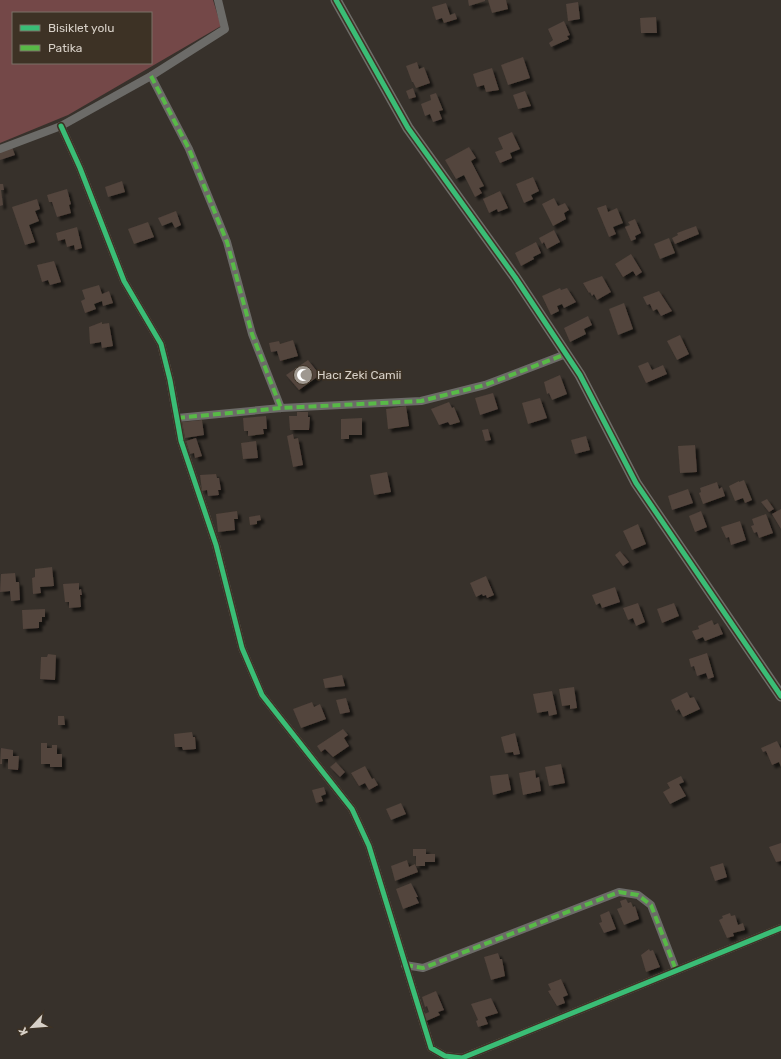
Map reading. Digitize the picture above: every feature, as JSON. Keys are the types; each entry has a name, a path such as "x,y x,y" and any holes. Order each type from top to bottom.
{"street":[{"path":"0,149 61,126 151,76 225,29 218,0"},
{"path":"336,0 408,128 515,277 580,375 636,483 781,696"},
{"path":"151,76 189,149 227,242 252,334 281,408"},
{"path":"61,126 80,168 124,281 161,344 170,380 181,441 216,544 242,648 262,695 352,809 369,846 431,1048 445,1056 462,1058 781,928"},
{"path":"177,418 281,408 421,401 485,385 566,354"},
{"path":"405,965 424,968 620,892 638,895 651,905 676,970"}],"shaded area":[{"path":"0,0 213,0 221,26 68,115 0,143"}],"building":[{"path":"468,0 485,0 485,1 469,6"},
{"path":"488,0 506,0 508,9 492,13"},
{"path":"578,2 580,19 568,21 566,4"},
{"path":"446,3 450,15 455,13 457,19 444,23 442,18 436,20 432,7"},
{"path":"656,17 657,33 641,33 640,18"},
{"path":"564,21 570,35 567,36 569,39 551,47 549,43 553,40 548,29"},
{"path":"523,57 530,78 508,85 501,65"},
{"path":"417,62 419,69 424,67 430,83 416,88 406,66"},
{"path":"492,68 499,90 486,92 484,85 477,87 473,74"},
{"path":"413,88 416,97 409,99 406,91"},
{"path":"525,91 531,106 518,109 513,95"},
{"path":"436,93 443,110 439,111 442,119 433,122 430,114 425,116 421,104 431,100 430,95"},
{"path":"512,132 520,149 510,153 512,158 500,163 495,152 503,149 498,138"},
{"path":"12,147 15,155 0,160 0,151"},
{"path":"469,147 476,158 471,161 484,186 479,188 482,193 475,197 464,175 456,179 445,160"},
{"path":"533,177 539,191 531,195 533,199 524,203 516,184"},
{"path":"122,181 125,192 108,197 105,187"},
{"path":"0,184 3,184 4,190 1,190 3,205 0,206"},
{"path":"67,189 71,204 69,205 71,213 57,217 52,202 49,202 47,195"},
{"path":"500,191 508,208 498,212 497,209 489,213 483,199"},
{"path":"554,198 558,206 565,203 569,210 564,213 566,219 553,226 542,204"},
{"path":"37,199 40,209 35,211 39,221 29,225 35,242 25,245 12,207"},
{"path":"606,205 608,212 617,208 623,223 613,227 616,234 609,237 597,208"},
{"path":"176,211 181,225 175,228 172,222 162,226 158,218"},
{"path":"635,219 641,233 635,236 636,239 631,241 625,227 630,225 628,222"},
{"path":"148,222 154,237 134,244 128,229"},
{"path":"696,226 699,234 675,244 672,238 678,235 677,233"},
{"path":"77,227 82,248 75,250 74,245 67,247 65,239 58,241 56,233"},
{"path":"554,230 560,242 547,249 544,242 542,244 539,238"},
{"path":"669,238 675,253 660,259 654,244"},
{"path":"536,242 541,253 533,257 534,259 521,266 515,253"},
{"path":"631,254 642,272 636,276 633,271 623,277 615,264"},
{"path":"54,261 61,282 50,285 48,280 42,282 37,265"},
{"path":"602,276 611,292 597,300 594,294 592,296 590,292 589,293 583,283"},
{"path":"99,285 102,294 109,291 113,303 103,306 102,301 94,304 96,309 85,313 81,301 85,299 82,290"},
{"path":"560,288 561,290 567,288 576,302 564,308 562,304 557,306 559,311 551,315 542,296"},
{"path":"659,291 672,311 661,316 657,309 653,311 650,304 647,305 643,297"},
{"path":"624,303 633,329 618,335 609,309"},
{"path":"588,316 592,325 584,329 586,334 570,342 564,328"},
{"path":"102,322 102,324 109,323 113,346 102,348 101,342 90,344 89,327"},
{"path":"680,335 689,354 677,360 667,341"},
{"path":"293,340 298,356 280,361 277,351 271,352 269,343 279,341 280,344"},
{"name":"Hacı Zeki Camii","path":"308,360 320,375 299,390 286,375"},
{"path":"648,362 652,370 663,365 667,374 646,383 638,366"},
{"path":"560,375 567,394 552,400 549,393 547,394 544,382"},
{"path":"493,393 498,409 480,415 475,398"},
{"path":"540,398 547,418 528,424 522,403"},
{"path":"449,402 452,408 454,407 460,422 450,425 448,422 439,425 431,409"},
{"path":"406,406 409,426 388,429 386,409"},
{"path":"297,412 308,412 308,417 310,417 309,430 290,430 289,416 297,416"},
{"path":"266,416 267,429 263,429 264,434 248,436 248,431 244,431 243,418"},
{"path":"362,418 362,435 349,435 349,439 341,439 341,419"},
{"path":"202,420 204,435 185,438 182,422"},
{"path":"488,429 491,440 485,441 482,430"},
{"path":"293,434 294,439 298,438 303,465 293,467 287,436"},
{"path":"586,436 590,450 575,454 571,440"},
{"path":"196,438 202,456 195,458 194,453 190,454 186,441"},
{"path":"256,441 258,458 243,459 241,443"},
{"path":"695,445 697,472 680,473 678,446"},
{"path":"387,472 391,492 374,495 370,475"},
{"path":"216,474 217,478 219,478 221,490 218,490 219,495 208,496 207,490 202,491 200,475"},
{"path":"744,480 752,500 745,503 743,498 735,501 729,486"},
{"path":"717,482 719,489 722,487 725,496 703,504 699,493 701,492 700,488"},
{"path":"688,489 693,503 672,510 668,496"},
{"path":"767,499 774,509 769,512 761,502"},
{"path":"781,509 781,529 772,514"},
{"path":"237,511 238,519 234,519 235,530 218,532 216,514"},
{"path":"701,511 707,527 695,532 689,516"},
{"path":"766,514 773,533 759,538 757,532 754,533 751,526 754,525 752,519"},
{"path":"260,515 261,520 257,521 257,524 250,525 249,517"},
{"path":"740,521 746,540 731,545 729,537 726,538 721,527"},
{"path":"638,524 646,544 632,550 623,531"},
{"path":"620,551 629,562 623,566 615,555"},
{"path":"52,567 54,586 40,587 41,593 33,594 32,578 35,577 35,569"},
{"path":"15,573 16,582 19,582 20,600 11,601 10,591 0,592 1,574"},
{"path":"486,576 494,595 487,598 486,595 483,596 482,594 476,597 470,583"},
{"path":"79,583 79,590 81,589 82,595 80,595 81,607 69,608 69,602 65,602 63,584"},
{"path":"615,587 620,602 602,608 600,603 596,605 592,595"},
{"path":"638,603 645,622 636,626 633,618 628,620 623,608"},
{"path":"674,603 679,616 662,623 657,609"},
{"path":"45,609 45,617 42,617 42,622 39,622 39,628 23,629 22,610"},
{"path":"712,620 714,625 718,623 723,634 705,641 703,637 696,640 692,631 699,629 698,626"},
{"path":"707,653 714,677 708,679 706,673 697,676 694,666 691,667 689,659"},
{"path":"48,654 56,655 55,680 40,679 41,657 47,657"},
{"path":"342,675 345,686 325,688 323,679"},
{"path":"574,687 577,708 570,709 570,705 562,706 559,689"},
{"path":"552,691 557,714 549,716 548,711 537,713 533,694"},
{"path":"687,692 690,698 694,697 700,709 683,717 679,709 676,711 671,700"},
{"path":"346,698 350,712 340,714 336,700"},
{"path":"312,702 314,707 320,704 326,719 301,728 293,709"},
{"path":"58,716 64,716 65,725 58,725"},
{"path":"343,729 348,735 344,738 349,746 333,757 325,749 321,752 317,746"},
{"path":"192,732 193,737 195,737 196,749 183,750 182,747 175,747 174,734"},
{"path":"515,733 520,754 514,755 513,752 505,753 501,737"},
{"path":"777,741 781,749 781,767 779,762 772,765 766,751 763,752 761,748"},
{"path":"41,743 47,743 47,748 52,748 52,745 57,745 57,754 62,754 62,767 50,767 50,764 41,764"},
{"path":"1,748 13,750 13,756 19,756 18,770 8,769 8,759 2,759 2,764 0,764"},
{"path":"336,762 345,772 340,777 330,767"},
{"path":"561,764 565,783 549,786 545,767"},
{"path":"365,766 372,779 374,778 378,785 369,790 365,783 359,786 351,773"},
{"path":"535,770 536,778 539,777 541,791 523,795 519,773"},
{"path":"508,774 511,790 493,795 490,776"},
{"path":"681,776 684,782 679,784 686,796 670,804 663,792 670,788 667,783"},
{"path":"324,787 326,794 321,796 323,801 316,803 312,790"},
{"path":"401,803 406,814 391,820 386,809"},
{"path":"781,843 781,861 776,862 769,847"},
{"path":"413,849 426,849 426,854 435,854 435,862 425,862 425,866 416,866 416,856 413,856"},
{"path":"407,860 409,867 415,864 418,872 395,881 391,866"},
{"path":"723,863 727,877 715,881 710,867"},
{"path":"411,883 418,897 416,897 419,903 403,909 396,889"},
{"path":"626,899 628,903 631,902 633,907 635,906 639,919 624,925 617,909 622,907 620,901"},
{"path":"609,911 616,929 604,933 599,923 602,922 600,915"},
{"path":"730,913 731,916 735,915 738,925 743,923 745,930 733,933 734,936 727,938 719,920 723,918 722,916"},
{"path":"649,949 650,951 653,950 660,967 646,972 641,955"},
{"path":"498,953 500,959 502,959 505,976 491,980 484,957"},
{"path":"561,979 568,995 563,997 565,1003 557,1006 548,991 551,990 548,984"},
{"path":"436,991 444,1010 438,1012 440,1015 424,1022 422,1015 429,1012 427,1006 425,1007 422,997"},
{"path":"491,998 498,1013 485,1017 488,1024 478,1027 476,1021 478,1020 471,1004"}],"marked path":[{"path":"151,76 189,149 227,242 252,334 281,408"},
{"path":"177,418 281,408 421,401 485,385 566,354"},
{"path":"405,965 423,968 619,892 638,895 651,905 676,970"}],"cycle path":[{"path":"336,0 408,128 515,277 580,375 636,483 781,696"},
{"path":"61,126 80,168 124,281 161,344 170,380 181,441 216,545 242,648 262,695 352,809 369,846 431,1048 445,1056 462,1058 781,928"}],"place":[{"name":"Hacı Zeki Camii","path":"303,375"}]}
